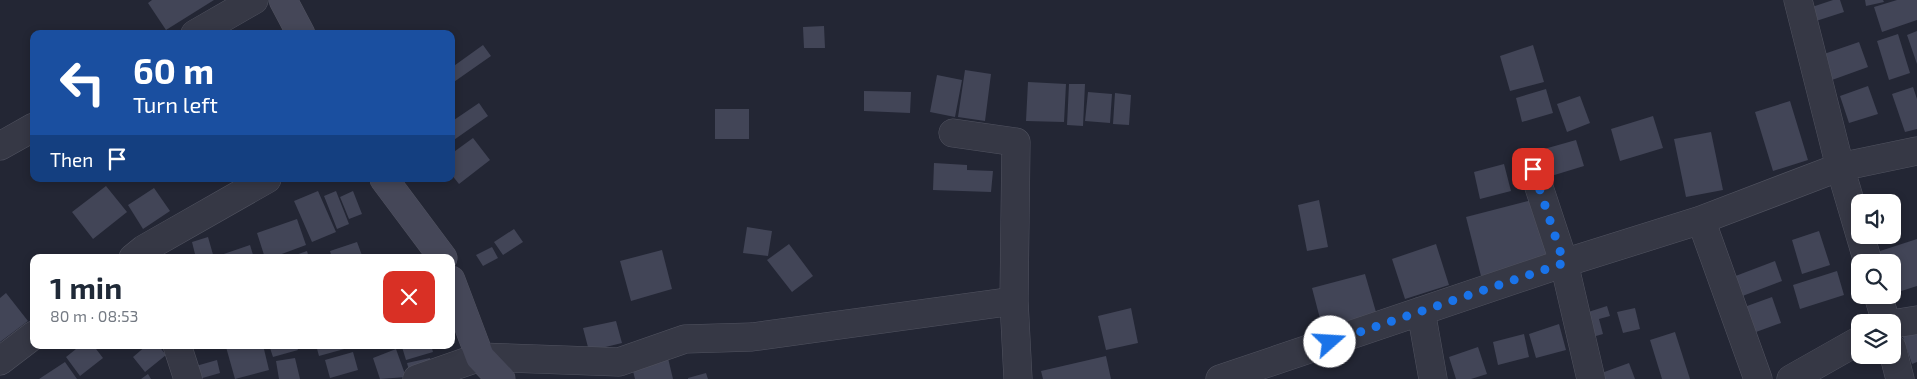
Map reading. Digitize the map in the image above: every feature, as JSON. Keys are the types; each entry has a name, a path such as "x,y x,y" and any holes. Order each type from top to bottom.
{"main road":[{"path":"282,0 299,30"},
{"path":"386,182 440,254"},
{"path":"455,291 480,357 501,379"}],"street":[{"path":"202,30 254,0"},
{"path":"1798,0 1840,167 1866,254"},
{"path":"0,146 30,129"},
{"path":"953,133 1016,142 1014,301 1018,379"},
{"path":"1220,379 1564,263 1701,220 1840,167 1917,151"},
{"path":"1533,169 1564,263 1591,379"},
{"path":"144,254 262,182"},
{"path":"1701,220 1758,379"},
{"path":"417,379 480,357 619,362 685,339 752,337 1014,301"},
{"path":"1421,311 1433,379"},
{"path":"1901,323 1917,320"},
{"path":"0,362 30,338"},
{"path":"1791,379 1851,345"},
{"path":"179,349 188,379"},
{"path":"1896,364 1900,379"}],"building":[{"path":"152,0 214,0 166,30 148,3"},
{"path":"1833,0 1840,0 1844,12 1813,22 1809,8"},
{"path":"1865,0 1883,0 1884,2 1866,6"},
{"path":"1897,0 1917,0 1917,20 1882,32 1874,7"},
{"path":"824,26 825,48 804,48 803,27"},
{"path":"1917,31 1917,64 1907,35"},
{"path":"1898,34 1910,73 1889,80 1877,41"},
{"path":"1859,42 1868,67 1832,80 1824,54"},
{"path":"483,45 491,56 455,81 455,65"},
{"path":"1533,45 1544,82 1510,91 1500,56"},
{"path":"965,70 991,74 985,121 958,117"},
{"path":"937,75 962,80 955,117 930,112"},
{"path":"1028,82 1066,84 1064,122 1026,121"},
{"path":"1069,84 1085,84 1083,126 1067,125"},
{"path":"1868,86 1878,114 1849,123 1840,96"},
{"path":"1913,87 1917,99 1917,129 1905,132 1892,94"},
{"path":"1546,89 1553,113 1522,122 1516,98"},
{"path":"864,91 911,92 910,113 864,111"},
{"path":"1088,92 1112,94 1110,123 1085,121"},
{"path":"1115,93 1131,95 1129,125 1113,124"},
{"path":"1580,96 1590,123 1567,132 1557,104"},
{"path":"1790,101 1808,160 1773,171 1755,112"},
{"path":"479,103 488,116 455,139 455,119"},
{"path":"715,109 749,109 749,139 715,139"},
{"path":"1653,116 1663,148 1620,161 1611,129"},
{"path":"1711,132 1723,190 1686,197 1674,139"},
{"path":"473,138 490,160 459,184 455,179 455,151"},
{"path":"1576,140 1584,166 1538,180 1530,153"},
{"path":"934,163 967,165 967,170 993,171 991,192 933,190"},
{"path":"1504,164 1511,191 1480,199 1474,172"},
{"path":"106,186 127,212 93,239 72,212"},
{"path":"154,188 170,211 143,229 128,205"},
{"path":"318,191 336,232 312,242 294,201"},
{"path":"336,191 349,224 337,229 324,196"},
{"path":"353,191 362,214 349,219 340,197"},
{"path":"1536,199 1550,259 1481,276 1466,217"},
{"path":"1319,200 1328,247 1307,251 1298,205"},
{"path":"297,219 306,245 282,254 264,254 257,233"},
{"path":"747,227 772,231 768,256 743,253"},
{"path":"514,229 523,242 503,255 494,242"},
{"path":"1819,231 1830,265 1802,274 1792,240"},
{"path":"208,237 213,254 195,254 192,242"},
{"path":"1917,239 1917,286 1901,291 1901,254 1878,254 1877,252"},
{"path":"357,242 362,254 331,254 330,251"},
{"path":"789,244 813,276 792,292 767,260"},
{"path":"1436,244 1449,285 1405,299 1392,259"},
{"path":"250,245 253,254 224,254"},
{"path":"492,247 498,258 483,266 476,255"},
{"path":"662,250 672,289 631,301 620,261"},
{"path":"1775,261 1782,281 1732,300 1725,280"},
{"path":"1837,271 1844,295 1800,309 1793,285"},
{"path":"1365,274 1378,319 1324,334 1312,288"},
{"path":"6,293 28,321 0,342 0,298"},
{"path":"1772,297 1781,323 1745,336 1736,310"},
{"path":"1607,306 1610,316 1599,319 1603,334 1589,338 1582,314"},
{"path":"1131,308 1138,343 1106,350 1098,316"},
{"path":"1635,308 1640,329 1623,333 1617,312"},
{"path":"616,321 622,343 589,351 583,328"},
{"path":"1559,324 1566,350 1536,358 1529,334"},
{"path":"1917,329 1917,362 1912,364 1902,334"},
{"path":"1675,332 1690,379 1662,379 1650,340"},
{"path":"1524,334 1529,357 1498,365 1493,342"},
{"path":"1478,347 1487,374 1471,379 1456,379 1449,357"},
{"path":"76,349 96,349 103,358 80,376 66,357"},
{"path":"142,349 161,349 166,355 145,372 133,357"},
{"path":"227,349 264,349 269,370 235,379"},
{"path":"270,349 298,350 273,357"},
{"path":"317,349 344,349 319,356"},
{"path":"396,349 406,377 380,379 373,358"},
{"path":"403,349 432,349 433,352 406,360"},
{"path":"353,352 358,370 330,378 325,360"},
{"path":"1106,356 1111,379 1043,379 1041,371"},
{"path":"295,358 300,379 279,379 276,361"},
{"path":"430,358 434,372 411,378 407,363"},
{"path":"668,358 673,379 635,379 632,367"},
{"path":"217,360 220,373 199,379 189,368"},
{"path":"65,362 77,379 39,379"},
{"path":"1629,363 1635,379 1597,379 1596,375"},
{"path":"706,373 708,379 688,379 688,378"},
{"path":"148,374 151,379 141,379"}],"route":[{"path":"1330,342 1564,263 1533,169"}]}
